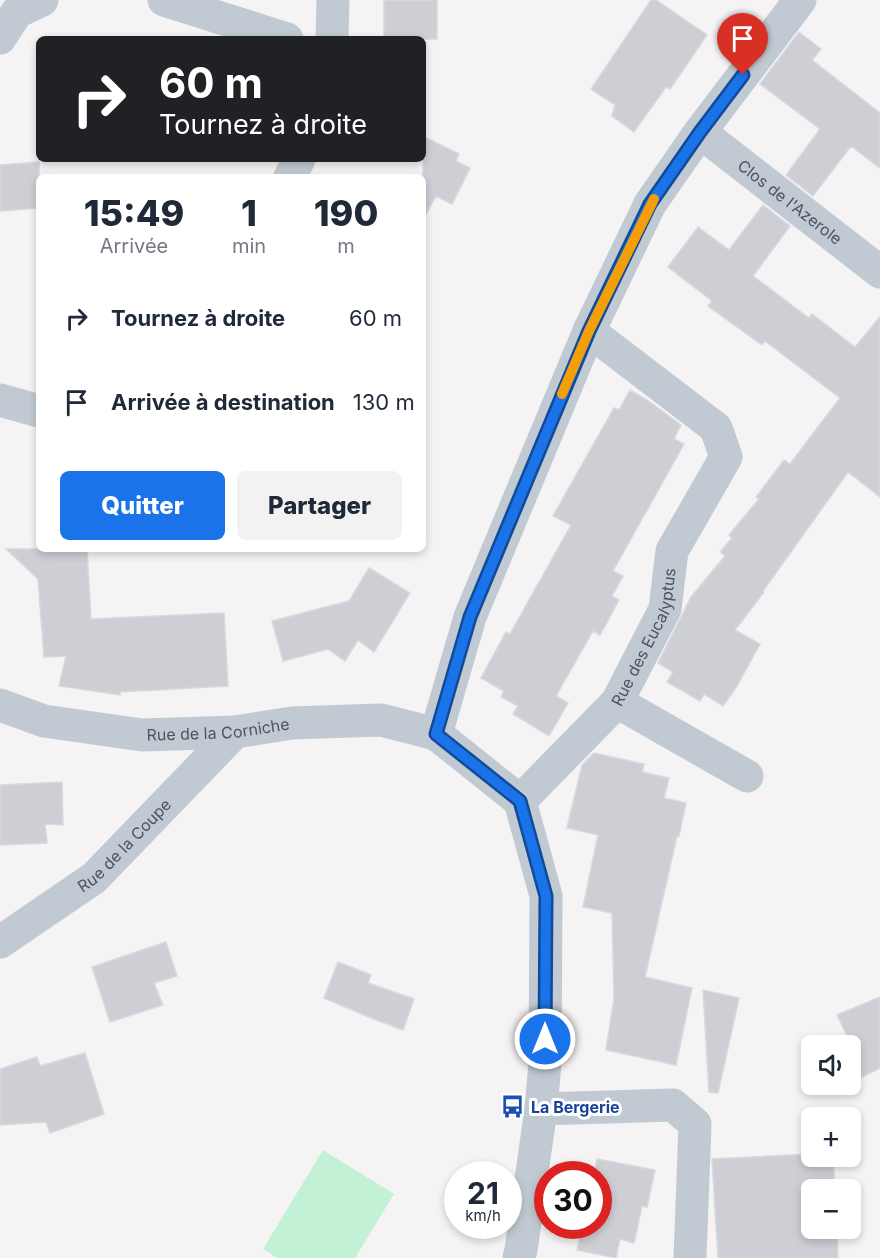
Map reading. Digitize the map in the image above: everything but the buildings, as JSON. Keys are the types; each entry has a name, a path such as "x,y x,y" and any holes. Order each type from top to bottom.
{"street":[{"path":"0,38 17,12 42,0"},
{"path":"164,0 278,36"},
{"path":"332,36 333,0"},
{"path":"519,1258 541,1109 545,1062 546,896 520,801 436,734 470,617 589,331 650,204 700,132 800,0"},
{"name":"Clos de l'Azerole","path":"700,132 880,273"},
{"name":"Rue des Eucalyptus","path":"520,801 617,702 665,609 672,551 726,457 716,428 589,331"},
{"path":"0,400 36,410"},
{"path":"617,702 747,776"},
{"name":"Rue de la Corniche","path":"0,705 44,721 142,735 235,732 292,723 381,720 436,734"},
{"name":"Rue de la Coupe","path":"0,942 94,878 235,732"},
{"path":"541,1109 673,1106 695,1124 690,1258"}],"green space":[{"path":"323,1150 394,1194 355,1258 277,1258 263,1249"}],"slow traffic":[{"path":"562,394 589,331 654,199"}],"place":[{"name":"La Bergerie","path":"513,1107"}],"route":[{"path":"545,1039 546,896 520,801 436,734 470,617 589,331 650,204 743,75"}]}
